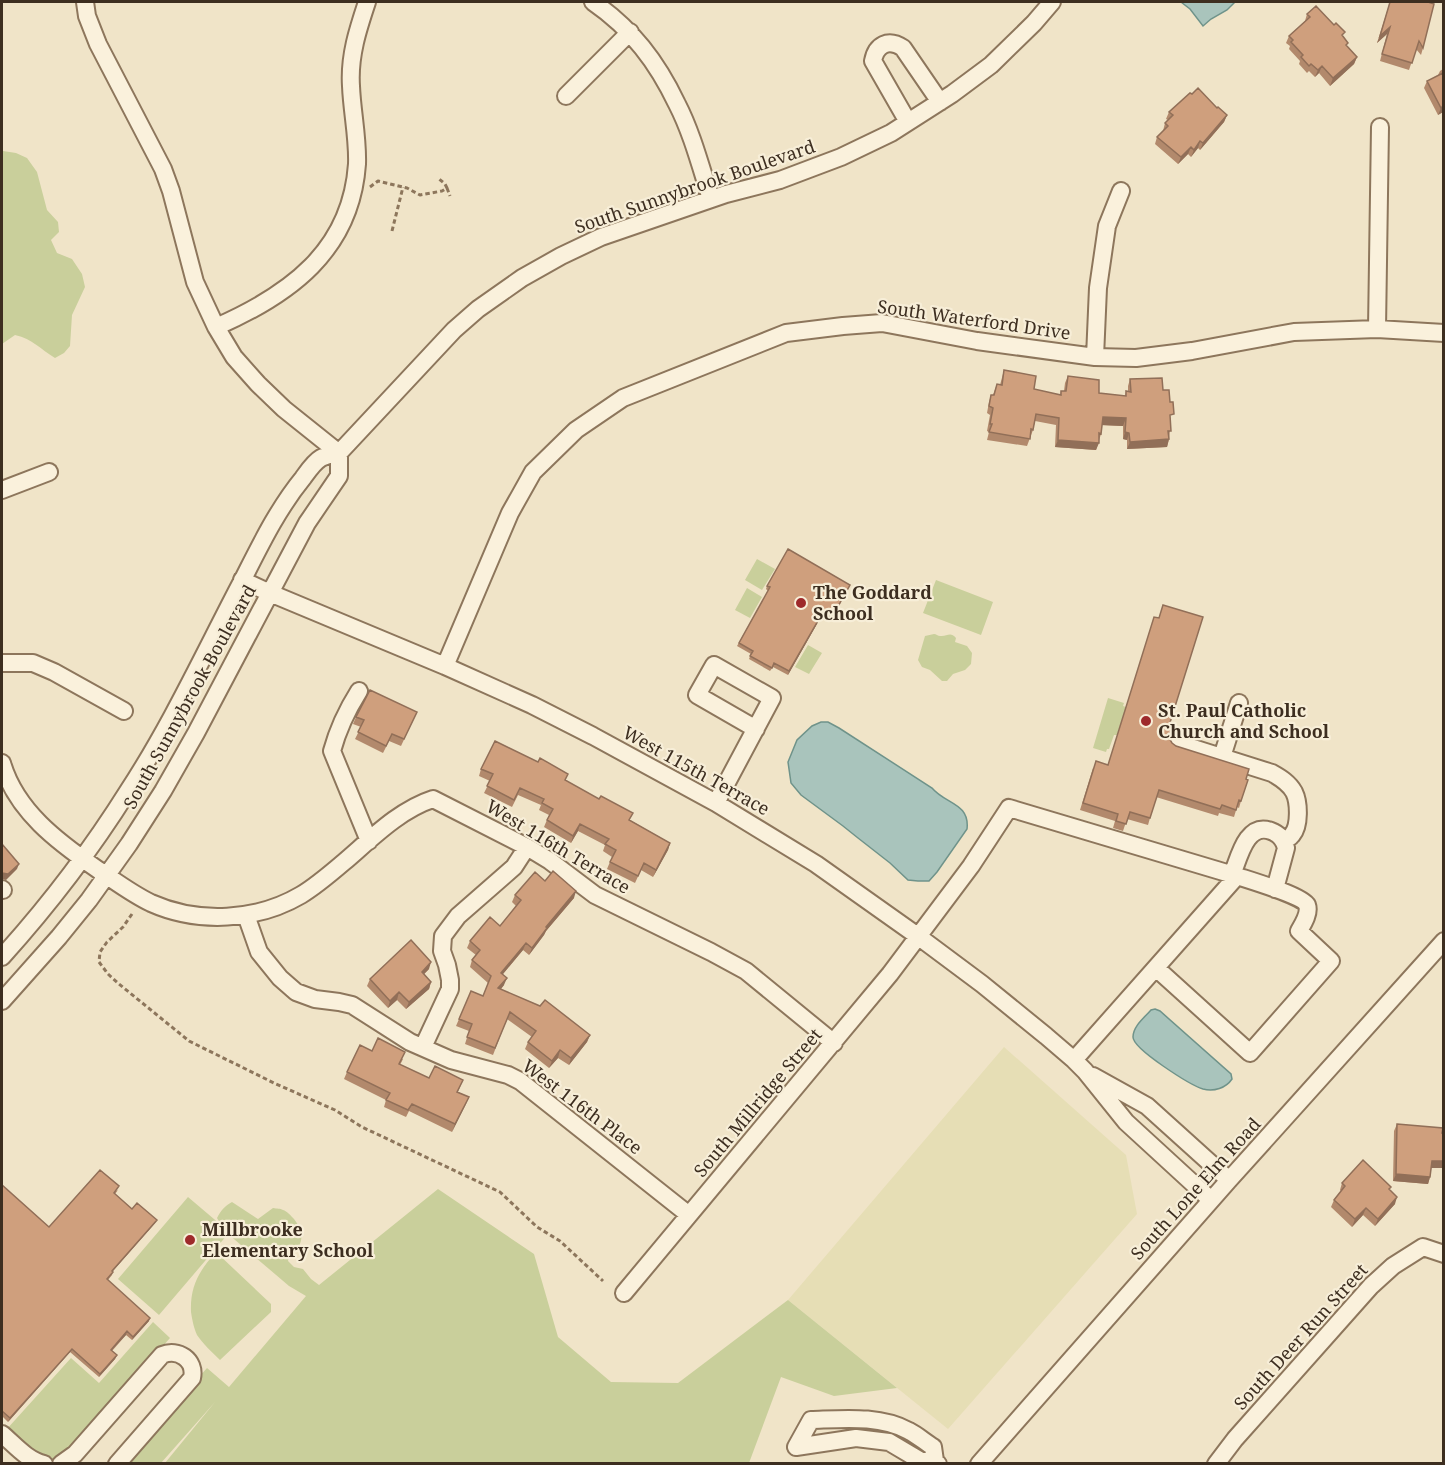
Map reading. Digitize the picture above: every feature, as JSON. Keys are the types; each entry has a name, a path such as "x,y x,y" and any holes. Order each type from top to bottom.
{"street":[{"path":"85,2 87,16 98,44 163,169 195,282 216,327 234,357 264,390 339,453"},
{"path":"216,327 258,307 303,276 324,253 342,221 350,199 357,163 350,85 352,54 367,2"},
{"path":"593,2 616,18 630,32 657,69 677,104 711,199"},
{"name":"South Sunnybrook Boulevard","path":"2,957 82,859 152,754 242,580 275,519 299,482 321,458 339,453 454,330 478,309 522,278 601,237 711,199 780,180 841,157 891,132 940,102 992,65 1052,2"},
{"path":"566,96 630,32"},
{"path":"908,122 873,61 874,53 881,46 896,43 903,48 940,102"},
{"path":"1377,329 1380,127"},
{"path":"1095,357 1098,288 1107,226 1121,190"},
{"name":"South Waterford Drive","path":"445,666 510,513 533,472 576,430 623,398 786,333 882,323 977,341 1095,357 1136,358 1192,351 1294,332 1377,329 1443,333"},
{"name":"South Sunnybrook Boulevard","path":"2,1001 59,937 106,876 164,791 307,523 339,476 339,453"},
{"path":"2,490 49,472"},
{"name":"West 115th Terrace","path":"242,580 532,705 593,735 716,803 816,864 919,937 982,984 1079,1065 1147,1106 1229,1180"},
{"path":"2,663 33,663 54,672 124,711"},
{"path":"359,691 344,715 332,751 369,841"},
{"path":"1222,757 1239,702"},
{"path":"716,803 756,729"},
{"path":"1177,743 1272,773 1284,779 1294,792 1298,809 1293,835 1284,841"},
{"name":"West 116th Terrace","path":"2,763 17,796 39,824 55,839 126,889 171,910 194,915 222,917 246,915 284,904 323,880 417,804 433,799 527,847 550,861 595,895 746,971 834,1043"},
{"name":"South Millridge Street","path":"624,1293 890,975 971,866 1010,808 1234,875"},
{"path":"1079,1065 1234,875 1249,836 1260,829 1273,831 1284,841 1286,848 1275,889"},
{"path":"423,1047 450,989 447,965 442,951 443,936 458,916 514,867 527,847"},
{"path":"1156,968 1250,1053 1331,961 1299,931 1307,913 1308,906 1305,901 1234,875"},
{"name":"West 116th Place","path":"246,915 259,952 280,978 296,992 315,999 352,1005 401,1037 451,1060 495,1071 520,1081 689,1215"},
{"name":"South Lone Elm Road","path":"979,1464 1443,941"},
{"name":"West 115th Terrace","path":"1079,1065 1126,1122 1211,1200"},
{"name":"South Deer Run Street","path":"1216,1464 1243,1430 1371,1286 1393,1266 1423,1247 1443,1254"},
{"path":"61,1464 75,1454 162,1355 174,1352 181,1354 191,1364 192,1378 117,1464"},
{"path":"855,1419 883,1422 909,1431 933,1447 937,1462 921,1461 889,1442 856,1438 796,1447 811,1420 855,1419"},
{"path":"2,1434 30,1458 44,1464"}],"path":[{"path":"438,178 445,184 450,195"},
{"path":"363,184 369,187 378,181 404,187 420,195 447,188"},
{"path":"392,231 404,187"},
{"path":"132,914 100,952 99,962 119,984 189,1041 335,1110 362,1127 500,1192 537,1227 560,1241 603,1281"}],"shaded area":[{"path":"1004,1047 1126,1155 1137,1214 948,1429 788,1300"}],"green space":[{"path":"2,149 27,158 37,172 47,210 58,222 59,232 51,240 57,253 72,259 82,274 85,287 72,315 70,346 55,358 32,342 15,335 2,344"},
{"path":"757,559 775,569 762,590 745,580"},
{"path":"936,580 993,602 981,635 923,613"},
{"path":"747,588 762,597 750,618 735,610"},
{"path":"952,635 956,638 955,642 967,646 972,653 971,664 965,670 953,674 947,681 942,681 930,670 922,667 918,660 925,636"},
{"path":"808,645 822,653 809,674 795,667"},
{"path":"1108,698 1124,703 1123,706 1126,707 1117,735 1114,735 1106,752 1093,748"},
{"path":"438,1189 534,1254 558,1337 611,1382 678,1383 788,1300 897,1388 834,1396 781,1377 749,1463 165,1463 215,1402 161,1463 123,1463 207,1368 229,1387 306,1296 289,1286 228,1234 159,1315 118,1279 188,1197 221,1225 217,1218 223,1208 232,1202 258,1219 273,1208 286,1211 298,1224 301,1234 300,1244 289,1256 288,1261 294,1267 303,1269 319,1285"},
{"path":"216,1252 271,1304 271,1312 220,1360 197,1335 191,1312 192,1294 197,1279"},
{"path":"153,1322 170,1338 68,1453 56,1459 43,1459 6,1430 71,1358 99,1383"}],"water":[{"path":"1181,2 1235,2 1203,26 1190,9"},
{"path":"828,722 839,728 932,788 965,814 967,829 929,881 908,880 890,863 801,795 791,783 788,762 797,740 812,726"},
{"path":"1155,1009 1231,1074 1232,1079 1223,1087 1215,1090 1203,1089 1175,1074 1142,1050 1135,1043 1134,1033 1137,1025 1151,1010"}],"building":[{"path":"1390,2 1434,4 1423,48 1419,41 1412,63 1382,54 1390,27 1380,36"},
{"path":"1316,6 1334,25 1336,23 1345,32 1342,35 1348,43 1346,45 1357,57 1333,78 1322,66 1318,70 1311,64 1309,66 1289,36 1310,17 1307,14"},
{"path":"1443,73 1443,106 1441,108 1427,81"},
{"path":"1198,88 1227,115 1203,143 1200,141 1194,150 1191,147 1181,157 1157,137 1168,126 1165,123 1173,115 1169,112"},
{"path":"1004,370 1036,376 1034,389 1061,395 1061,391 1066,391 1068,376 1099,380 1099,393 1126,396 1126,391 1131,392 1130,379 1162,378 1163,390 1169,390 1170,402 1173,402 1174,414 1170,415 1169,439 1130,442 1129,433 1125,432 1126,418 1103,417 1099,443 1058,440 1059,418 1036,414 1030,439 989,432 993,408 989,406 991,395 994,395 997,384 1002,385"},
{"name":"The Goddard School","path":"788,549 850,585 832,617 823,612 789,671 774,663 772,668 750,656 753,651 739,643"},
{"name":"St. Paul Catholic Church and School","path":"1163,605 1203,617 1168,729 1171,730 1169,738 1176,746 1249,769 1246,779 1248,780 1236,810 1222,805 1220,809 1159,790 1150,818 1130,812 1126,824 1116,821 1118,814 1083,803 1096,761 1108,765 1154,617 1159,618"},
{"path":"370,690 417,712 404,739 392,734 386,746 358,732 364,720 356,717"},
{"path":"495,741 538,762 540,758 568,774 565,780 599,799 601,796 633,813 629,820 670,843 656,870 644,863 638,876 610,862 616,850 605,844 609,839 580,824 573,836 547,820 553,809 542,803 544,799 520,788 514,800 487,786 493,774 481,769"},
{"path":"2,844 19,864 8,874 2,873"},
{"path":"553,871 576,891 532,948 526,943 501,973 507,978 498,988 540,1006 545,1000 590,1035 571,1058 560,1050 552,1061 528,1042 536,1031 510,1012 495,1048 467,1037 472,1024 459,1019 471,991 483,996 491,976 472,960 480,950 470,941 490,917 500,926 521,900 515,895 535,872 545,881"},
{"path":"411,940 431,962 422,972 431,982 409,1002 399,992 390,1001 370,979"},
{"path":"378,1038 405,1052 399,1064 429,1078 435,1066 463,1080 457,1092 469,1097 455,1124 412,1104 408,1110 386,1100 390,1093 347,1072 360,1045 372,1051"},
{"path":"1397,1124 1443,1128 1443,1161 1432,1161 1430,1177 1396,1174"},
{"path":"1363,1160 1391,1187 1389,1189 1397,1197 1378,1219 1366,1208 1355,1219 1334,1200 1345,1186 1342,1183"},
{"name":"Millbrooke Elementary School","path":"100,1170 119,1186 114,1193 132,1209 137,1203 157,1220 107,1279 150,1318 133,1337 127,1331 111,1350 117,1355 100,1374 72,1349 10,1418 2,1411 2,1185 49,1227"}],"place":[{"name":"The Goddard School","path":"801,603"},
{"name":"St. Paul Catholic Church and School","path":"1146,721"},
{"name":"Millbrooke Elementary School","path":"190,1240"}]}
